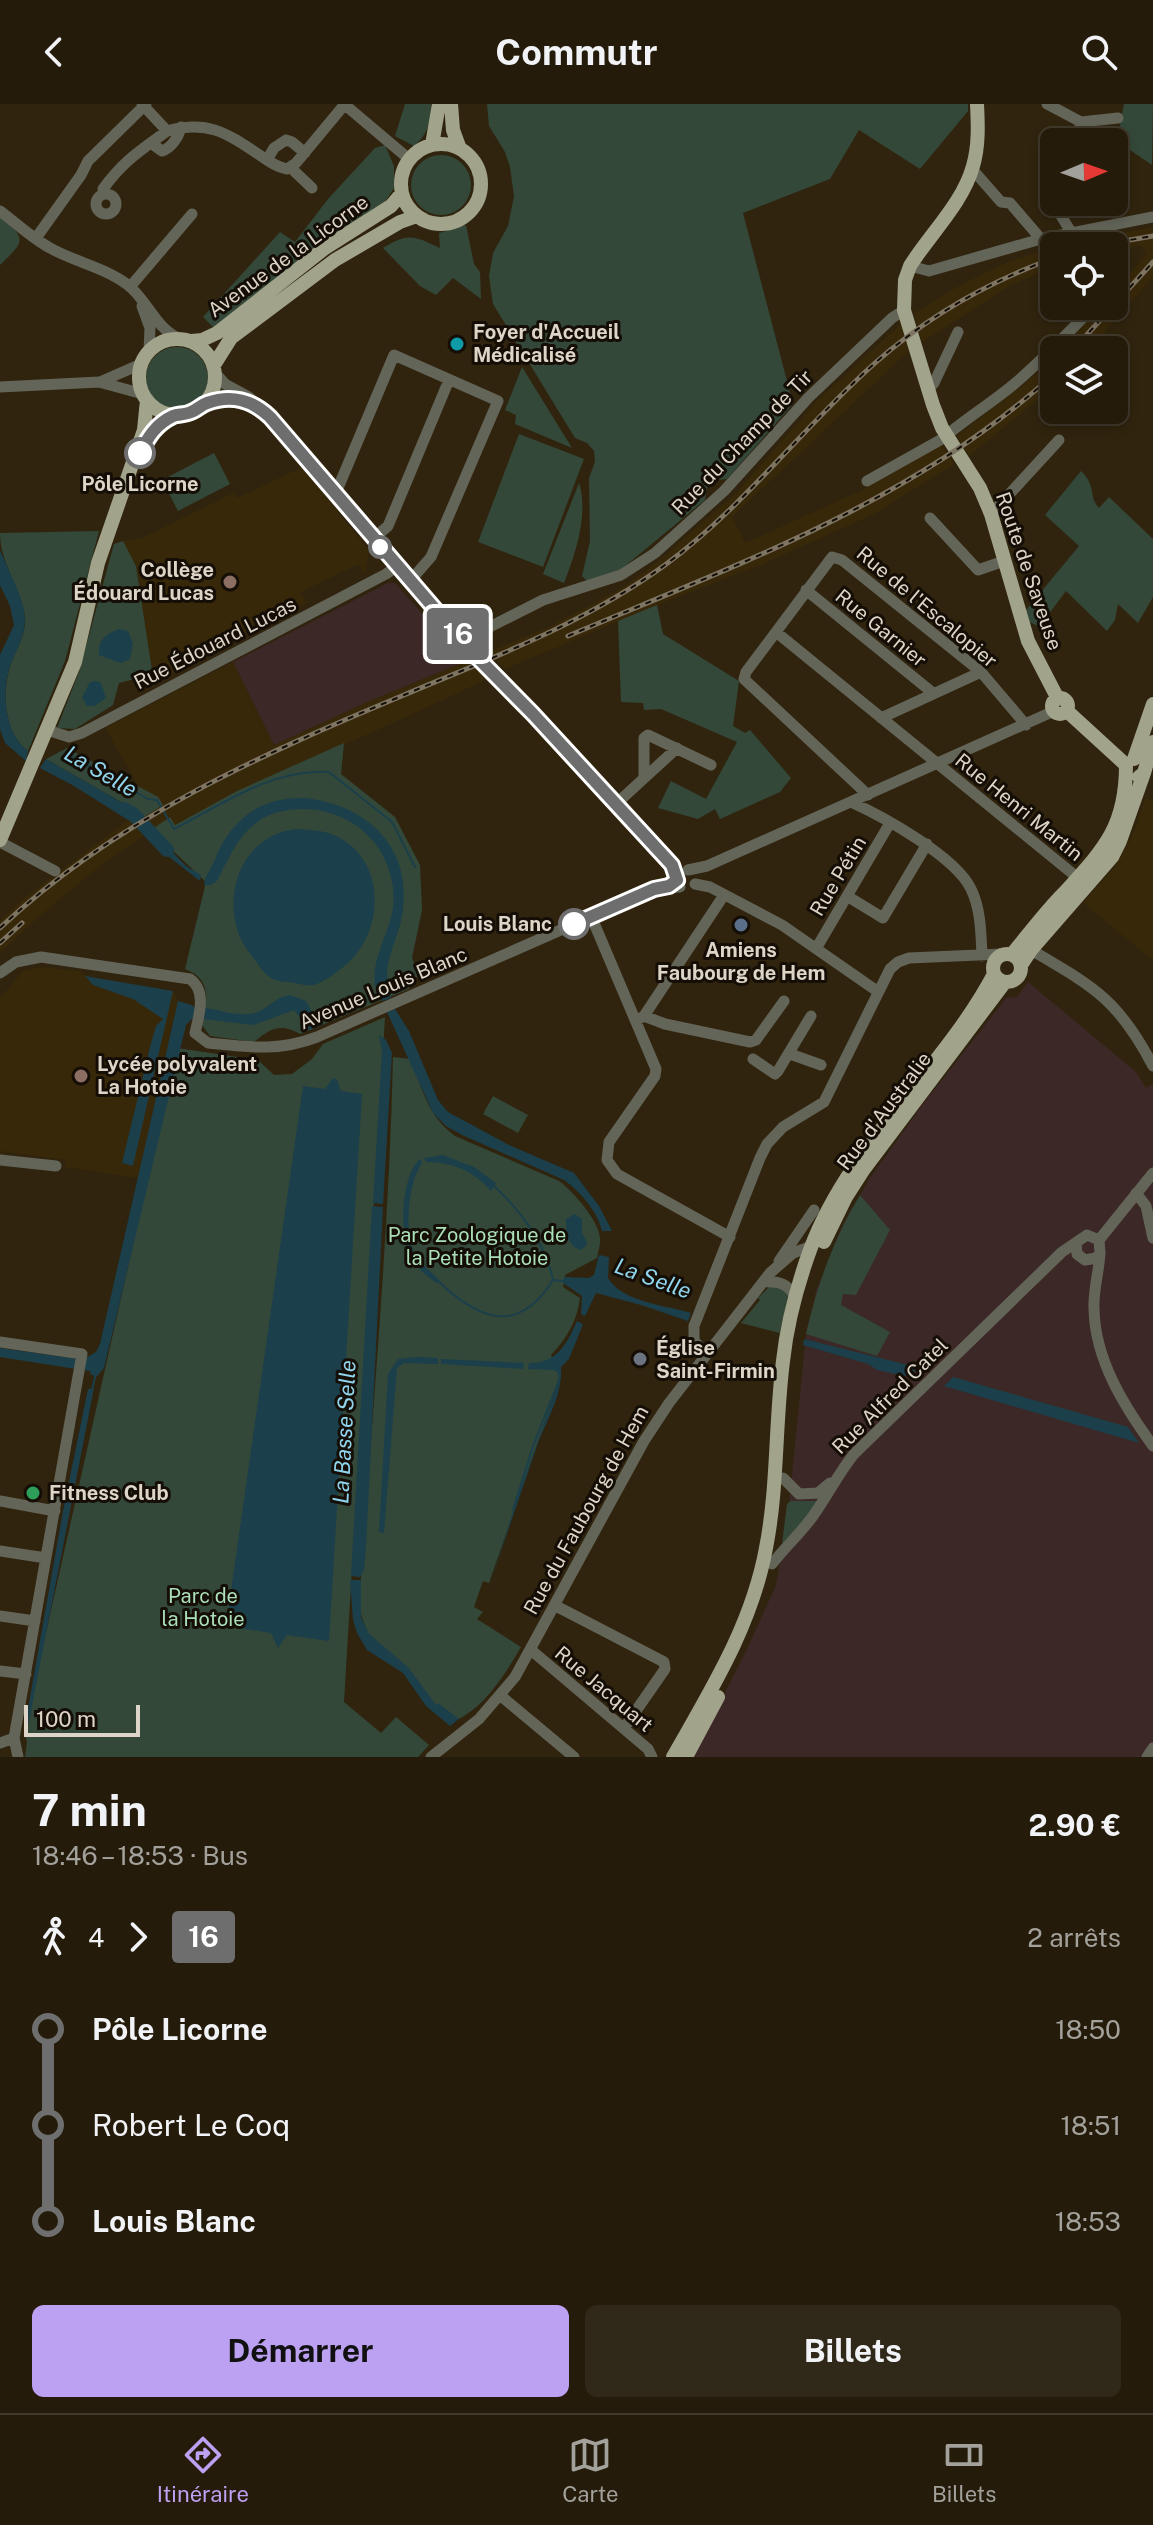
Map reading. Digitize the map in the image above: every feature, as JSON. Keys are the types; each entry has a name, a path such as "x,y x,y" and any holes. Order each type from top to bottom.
{"main road":[{"path":"432,145 439,104"},
{"path":"451,104 453,130 460,149"},
{"name":"Route de Saveuse","path":"977,104 977,144 973,170 910,266 905,280 906,315 938,419 980,488 991,514 1028,641 1060,707 1135,768"},
{"path":"432,145 451,145 460,149 470,157 480,180 474,205 465,215 442,224 417,216 410,210 402,193 401,181 409,159 419,150 432,145"},
{"name":"Avenue de la Licorne","path":"185,340 202,340 217,333 325,248 391,206 402,193"},
{"name":"Avenue de la Licorne","path":"215,370 231,338 335,260 400,222 417,216"},
{"path":"0,841 75,662 98,563 147,421 145,397 139,379 145,357 162,341 185,340 202,347 215,370 215,385 205,403 192,412 175,415 152,431 129,475"},
{"path":"145,397 160,411 175,415"},
{"path":"1012,958 1019,976 1013,981 997,975 995,960 1012,958 1031,950 1112,857 1120,841 1135,768 1153,704"},
{"path":"1012,958 1098,857 1110,838 1135,768 1153,742"},
{"name":"Rue d'Australie","path":"807,1274 812,1246 829,1207 854,1166 997,975"},
{"name":"Rue d'Australie","path":"807,1274 864,1169 997,975"},
{"path":"686,1757 747,1641 764,1599 772,1564 778,1499 783,1362 795,1297 807,1274"},
{"path":"673,1757 728,1658 754,1599 783,1478 793,1357 807,1274"}],"street":[{"path":"291,168 345,104 409,159"},
{"path":"1047,104 1081,122 1118,118"},
{"path":"36,238 88,161 144,105 167,131"},
{"path":"1080,128 1081,122"},
{"path":"151,143 162,151 166,150 179,135 181,127"},
{"path":"104,194 103,189 134,153 167,131 181,127 206,127 221,131 280,168 291,168 312,188"},
{"path":"267,160 274,148 286,140 305,153"},
{"path":"973,170 1001,202 1010,203 1040,238"},
{"path":"0,211 51,248 100,269 132,289 145,301 159,323 185,340"},
{"path":"132,289 192,214"},
{"path":"1061,216 1071,232 1153,217"},
{"path":"910,266 929,271 1040,239"},
{"path":"99,382 145,357 150,328 132,289"},
{"name":"Rue du Champ de Tir","path":"464,640 553,596 621,575 655,553 692,523 817,389 892,318 906,315"},
{"path":"867,481 948,439 951,428 1022,377 1081,320"},
{"path":"928,390 958,332"},
{"path":"335,495 394,355 498,401 431,557 410,581"},
{"path":"215,370 257,405 289,438 410,581 464,640 487,660 682,877 782,925 877,991"},
{"path":"373,539 388,526 449,380"},
{"path":"0,387 99,382 145,397"},
{"path":"205,403 238,400 257,405"},
{"path":"991,514 1059,440"},
{"path":"930,518 978,570 1004,561"},
{"name":"Rue de l'Escalopier","path":"806,590 829,559 842,560 981,672 1026,725"},
{"name":"Rue Édouard Lucas","path":"47,730 69,737 82,733 397,566"},
{"path":"806,590 744,679 868,795"},
{"name":"Rue Garnier","path":"806,590 933,693"},
{"name":"Rue Henri Martin","path":"776,632 1078,878"},
{"path":"881,718 981,672"},
{"name":"Avenue Louis Blanc","path":"0,973 16,962 41,957 190,979 198,986 200,1005 195,1033 208,1043 256,1048 302,1043 1026,725 1060,707"},
{"path":"644,777 646,736 711,765"},
{"path":"616,804 677,748"},
{"path":"851,802 927,844 970,886 981,932 982,956 997,975"},
{"name":"Rue Pétin","path":"817,947 890,823"},
{"path":"0,841 55,871"},
{"path":"847,896 883,918 927,844"},
{"path":"641,1018 724,895"},
{"path":"591,916 641,1018 654,1060 655,1076 609,1142 607,1160 617,1174 730,1237"},
{"path":"1031,950 1074,973 1109,1000 1135,1031 1153,1066"},
{"path":"814,1210 788,1244 777,1265 707,1354 694,1341 694,1326 767,1144 783,1127 824,1102 890,969 903,960 982,956 1012,958"},
{"path":"784,1001 756,1040 752,1064 775,1074 811,1016"},
{"path":"641,1018 743,1042 756,1040"},
{"path":"790,1054 821,1065"},
{"path":"0,1160 56,1166"},
{"path":"1153,1173 1099,1240 1094,1318 1101,1350 1122,1400 1153,1446"},
{"path":"1136,1193 1146,1206 1153,1238"},
{"path":"1095,1282 1076,1250 1076,1243 1087,1235 1099,1240"},
{"name":"Rue Alfred Catel","path":"772,1564 810,1520 827,1496 833,1480 871,1436 1062,1252 1076,1243"},
{"path":"777,1265 793,1253 812,1246"},
{"path":"1082,1258 1096,1258 1100,1253"},
{"name":"Rue Alfred Catel","path":"1050,1266 1063,1259 1082,1258"},
{"path":"763,1282 780,1282 792,1290 795,1297"},
{"path":"0,1342 82,1354 14,1738 18,1757"},
{"name":"Rue du Faubourg de Hem","path":"431,1757 471,1726 501,1696 556,1606 653,1427 707,1354"},
{"path":"783,1478 799,1494"},
{"path":"778,1499 818,1493 833,1480"},
{"path":"0,1501 55,1511"},
{"path":"0,1551 46,1558"},
{"path":"556,1606 664,1662 665,1669 624,1728"},
{"path":"0,1616 35,1621"},
{"name":"Rue Jacquart","path":"531,1650 648,1749 652,1757"},
{"path":"0,1671 26,1674"},
{"path":"501,1696 574,1757"},
{"path":"0,1743 14,1738"},
{"path":"1147,1757 1153,1748"}],"shaded area":[{"path":"1153,227 1153,277 1128,305 1128,276 1147,253 1140,245 1128,247 1128,232"},
{"path":"1040,252 1040,272 1008,287 922,342 914,313 964,283 1008,262"},
{"path":"1089,320 1115,320 1100,336 1074,336"},
{"path":"902,323 910,350 732,517 745,543 860,491 942,445 954,464 872,515 761,565 505,669 488,652 549,627 587,607 622,588 656,563 736,493 818,400"},
{"path":"1040,369 1040,398 969,456 957,436"},
{"name":"Collège Édouard Lucas","path":"302,467 369,551 366,572 359,564 301,592 306,603 246,634 244,631 187,659 182,669 154,683 136,566 123,541 140,539 233,493 237,498"},
{"path":"388,583 395,583 454,649 461,646 472,659 274,745 233,662"},
{"path":"472,659 490,678 237,791 174,825 171,817 100,866 0,953 0,921 22,900 128,820 135,823 158,797 140,788 105,728 233,662 274,745"},
{"path":"1146,797 1153,802 1153,960 1083,903 1115,866 1132,837"},
{"name":"Lycée polyvalent La Hotoie","path":"40,967 80,971 85,976 173,991 178,1001 138,1178 65,1167 66,1160 0,1151 0,998 23,971"},
{"path":"1028,982 1136,1072 1146,1088 1153,1086 1153,1757 692,1757 776,1585 788,1514 806,1334 816,1291 844,1222 870,1178 920,1108 1006,998 1017,997"}],"green space":[{"path":"405,104 431,104 428,127 414,146 395,136"},
{"path":"487,104 968,104 968,111 920,169 859,130 830,179 743,213 793,404 727,479 708,481 705,500 619,571 587,581 582,576 590,541 589,478 595,462 594,451 587,443 575,438 493,304 489,276 493,253 508,226 514,196 510,167 489,126"},
{"path":"1124,104 1153,104 1152,165 1128,149 1128,128 1119,128"},
{"path":"385,145 394,166 394,188 383,205 293,266 213,327 203,317 280,232 295,242 328,199 375,148"},
{"path":"441,155 453,157 462,164 469,173 469,197 462,206 453,213 441,215 429,213 420,206 413,197 411,185 413,173 420,164 429,157"},
{"path":"0,216 15,230 20,240 0,265"},
{"path":"466,225 474,264 480,272 481,299 453,278 436,295 420,286 383,248 412,238 440,248 439,233"},
{"path":"177,347 189,349 199,356 206,366 206,390 199,400 189,407 177,409 165,407 155,400 148,390 146,378 148,366 155,356 165,349"},
{"path":"522,367 572,448 515,424 516,415 505,410"},
{"path":"519,434 584,459 543,567 478,542"},
{"path":"214,453 230,484 178,511 162,480"},
{"path":"1081,471 1089,481 1099,508 1109,497 1153,539 1153,597 1138,623 1118,604 1115,620 1107,631 1066,591 1039,627 1028,621 1026,610 1079,546 1045,515"},
{"path":"579,483 582,521 564,583 543,574"},
{"path":"99,531 65,661 28,751 14,735 7,714 7,681 24,631 25,617 3,555 0,533"},
{"path":"123,541 136,566 154,683 135,679 119,683 113,705 75,729 57,728 79,672 114,544"},
{"path":"657,605 663,634 739,681 733,726 745,733 750,730 791,778 780,792 720,819 715,809 698,819 658,808 671,781 706,799 737,742 661,709 644,710 643,703 621,702 618,621"},
{"path":"344,743 341,774 395,817 420,865 422,910 412,958 420,976 413,979 409,989 300,1034 281,1028 266,1033 254,1042 210,1036 202,1025 206,999 204,985 194,973 185,969 206,882 151,830 170,817 175,825 237,791"},
{"path":"67,748 158,797 163,805 142,818 140,813 46,759"},
{"name":"Parc de la Hotoie","path":"385,1017 344,1702 381,1733 396,1717 429,1745 418,1757 25,1757 27,1742 24,1731 177,1048 258,1060 274,1075 292,1074 312,1059 323,1044"},
{"name":"Parc Zoologique de la Petite Hotoie","path":"393,1057 410,1059 427,1101 445,1128 455,1136 559,1181 584,1207 595,1223 600,1238 597,1258 565,1275 563,1287 580,1298 570,1329 551,1355 560,1378 489,1583 483,1581 474,1607 483,1612 477,1619 521,1647 483,1701 463,1717 451,1722 368,1635 359,1608 384,1264"},
{"path":"493,1096 528,1115 518,1133 483,1114"},
{"path":"860,1195 890,1230 856,1295 843,1294 841,1305 890,1332 877,1356 806,1334 827,1262"},
{"path":"770,1286 782,1287 788,1296 780,1333 741,1323"},
{"path":"791,1501 817,1501 813,1512 782,1544 787,1504"}],"water":[{"path":"0,550 19,594 25,619 24,631 7,677 6,700 14,734 28,751 26,761 5,743 0,729 0,655 14,625 10,606 0,585"},
{"path":"119,629 128,631 133,644 130,659 121,663 99,655 103,638"},
{"path":"90,682 101,683 106,698 94,706 87,706 82,697"},
{"path":"46,759 140,813 142,818 135,823 128,820 40,768"},
{"path":"304,798 346,809 364,819 379,831 399,865 404,886 403,909 388,963 391,998 383,1001 374,980 393,907 392,880 379,849 367,834 352,823 312,809 275,813 246,832 217,881 204,885 220,847 237,823 273,802"},
{"path":"297,829 328,833 353,847 370,874 374,890 372,923 357,953 330,977 311,985 279,981 266,974 242,942 234,917 236,883 251,853 279,833"},
{"path":"157,836 186,866 201,875 200,881 150,842"},
{"path":"85,976 173,991 133,1166 122,1163 151,1043 156,1026 163,1019 133,999 93,985"},
{"path":"290,995 306,1001 315,1018 324,1024 310,1030 294,1010 253,1025 203,1019 205,1008 253,1013"},
{"path":"178,1001 195,1008 193,1018 186,1025 104,1368 97,1376 91,1375 90,1371 83,1370 84,1359 96,1352 100,1344"},
{"path":"395,1009 409,1031 438,1100 448,1112 509,1145 574,1173 599,1206 612,1231 602,1231 588,1202 564,1180 462,1135 446,1126 433,1113 387,1012"},
{"path":"379,1035 386,1040 392,1053 383,1204 373,1203 382,1051"},
{"path":"333,1078 341,1091 362,1094 329,1641 287,1635 278,1648 271,1633 226,1626 303,1086 325,1089"},
{"path":"443,1155 474,1167 496,1183 491,1191 462,1169 426,1162 424,1158"},
{"path":"420,1159 422,1163 411,1194 409,1231 414,1252 440,1281 436,1283 412,1260 404,1234 406,1191 409,1178"},
{"path":"372,1206 383,1207 366,1547 364,1570 360,1577 351,1576"},
{"path":"575,1214 582,1219 582,1233 587,1242 581,1250 570,1242 567,1233 566,1219"},
{"path":"599,1255 609,1257 608,1278 623,1292 634,1298 691,1313 688,1321 596,1293 585,1316 581,1314 582,1296 563,1283 564,1277 589,1278 594,1275"},
{"path":"577,1321 583,1324 569,1359 561,1367 561,1378 556,1399 487,1595 518,1496 559,1382 558,1373 554,1370 528,1369 529,1363 546,1360 559,1351"},
{"path":"804,1339 920,1368 906,1376 877,1370 868,1364 803,1345"},
{"path":"0,1348 78,1359 76,1369 0,1357"},
{"path":"438,1358 438,1364 404,1363 397,1368 384,1533 379,1532 388,1374 398,1359"},
{"path":"441,1359 524,1363 523,1369 441,1364"},
{"path":"953,1377 1128,1427 1139,1443 944,1386"},
{"path":"94,1388 27,1731 24,1731 63,1511 88,1389"},
{"path":"350,1580 361,1580 361,1617 369,1634 408,1667 436,1705 438,1703 459,1719 450,1726 426,1706 403,1673 367,1650 353,1620"}],"waterway":[{"path":"67,754 148,799 157,800 174,829 268,782 288,776 329,772 392,822 415,867"},
{"name":"La Selle","path":"124,809 133,814 167,850"},
{"path":"494,1186 531,1229 544,1253 553,1280"},
{"path":"438,1281 468,1305 498,1316 512,1315 526,1309 540,1298 553,1280 564,1281"},
{"path":"92,1390 96,1373"},
{"path":"513,1510 533,1446 559,1380"}],"railway":[{"path":"1128,240 1153,236"},
{"path":"1086,336 1153,262"},
{"path":"0,928 92,854 192,793 296,741 538,638 635,586 721,518 848,388 895,346 959,302 1040,264"},
{"path":"568,636 760,555 884,494 1000,419 1040,386"},
{"path":"0,943 22,923"}],"bus line":[{"name":"16","path":"140,453 152,431 159,425 175,415 192,412 205,403 246,400 270,417 471,651 672,865 677,880 669,886 654,889 574,924"}],"place":[{"name":"Foyer d'Accueil Médicalisé","path":"457,344"},
{"name":"Pôle Licorne","path":"140,453"},
{"name":"Collège Édouard Lucas","path":"230,582"},
{"name":"Louis Blanc","path":"574,924"},
{"name":"Amiens Faubourg de Hem","path":"741,925"},
{"name":"Lycée polyvalent La Hotoie","path":"81,1076"},
{"name":"Église Saint-Firmin","path":"640,1359"},
{"name":"Fitness Club","path":"33,1493"}],"water label":[{"name":"La Basse Selle","path":"344,1432"}]}
